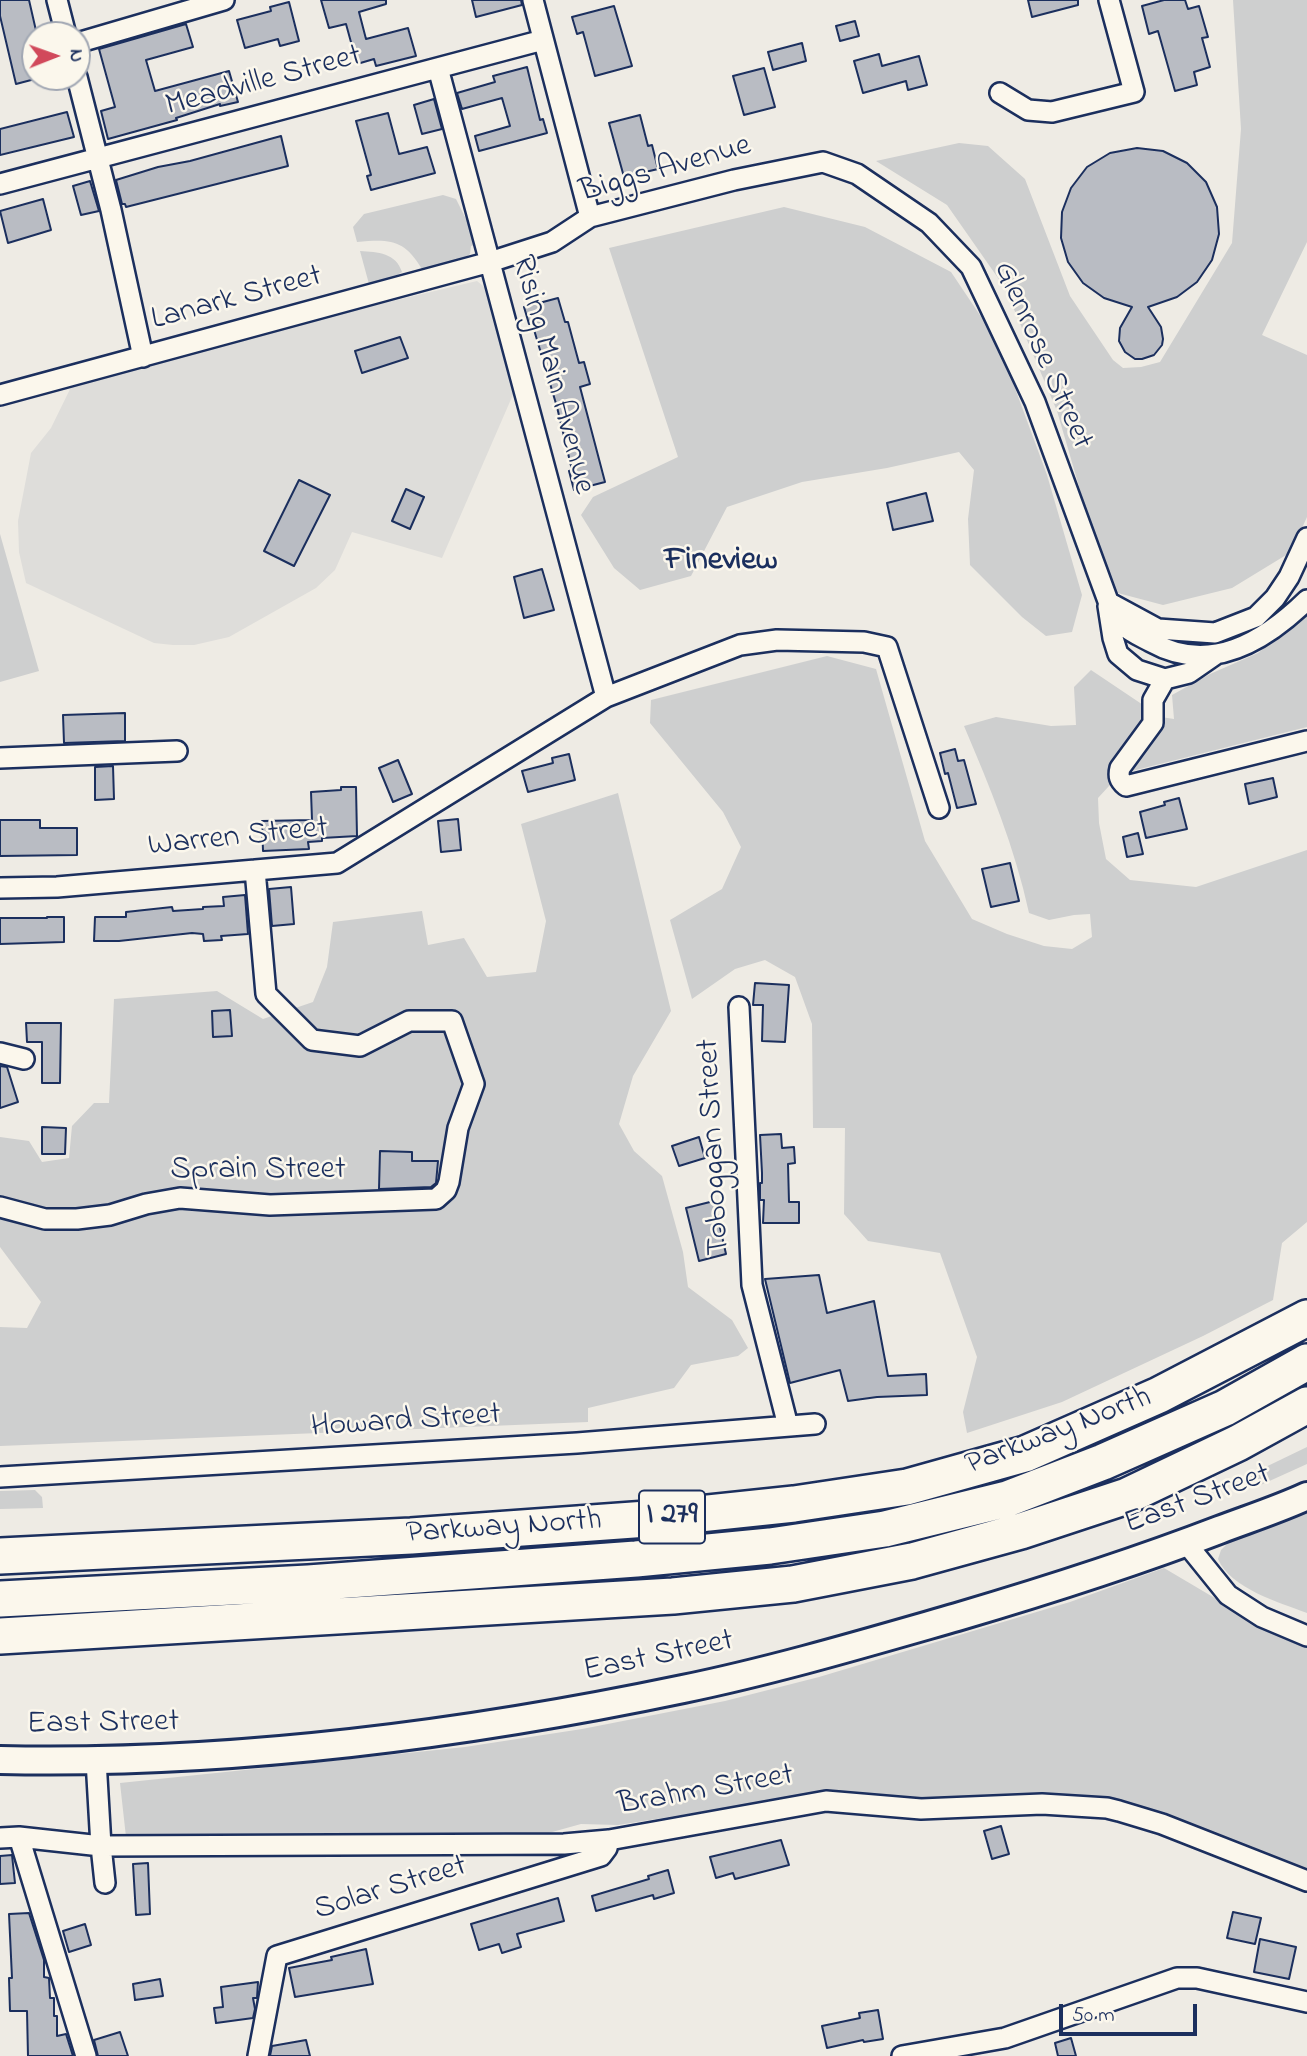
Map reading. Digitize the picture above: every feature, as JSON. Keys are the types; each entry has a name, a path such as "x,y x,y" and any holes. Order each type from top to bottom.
{"highway":[{"name":"Parkway North","path":"0,1556 411,1536 661,1518 794,1504 907,1487 1025,1454 1159,1395 1307,1318"},
{"path":"0,1599 308,1583 635,1559 770,1546 885,1529 1007,1499 1103,1462 1225,1408 1307,1362"},
{"path":"0,1638 673,1596 793,1584 912,1561 1021,1531 1127,1496 1238,1443 1307,1405"}],"main road":[{"name":"East Street","path":"0,1760 96,1760 295,1750 517,1720 685,1689 866,1643 1019,1599 1186,1543 1307,1496"}],"street":[{"path":"57,0 62,21"},
{"path":"91,39 224,0"},
{"path":"533,0 590,217"},
{"path":"1000,93 1028,110 1052,112 1134,92 1109,0"},
{"name":"Meadville Street","path":"0,184 543,40"},
{"name":"Rising Main Avenue","path":"438,68 606,697"},
{"path":"81,91 143,357"},
{"name":"Biggs Avenue","path":"490,262 552,243 590,217 734,180 823,162"},
{"name":"Glenrose Street","path":"823,162 858,174 929,223 971,267 1035,401 1108,601 1123,625 1161,648 1187,655 1215,655 1240,648 1265,635 1289,618 1307,600"},
{"name":"Lanark Street","path":"0,395 490,262"},
{"path":"1108,601 1158,629 1215,633 1256,617 1289,577 1307,538"},
{"path":"1108,601 1110,623 1118,654 1136,670 1165,679 1189,673 1215,655"},
{"name":"Warren Street","path":"0,888 57,887 337,863 606,697 740,645 778,640 864,642 887,647 939,808"},
{"path":"1165,679 1153,700 1153,723 1120,768 1118,775 1126,786 1307,741"},
{"path":"0,758 177,751"},
{"name":"Sprain Street","path":"0,1207 45,1219 77,1219 110,1215 146,1204 180,1198 270,1205 436,1199 446,1191 458,1128 474,1084 452,1021 409,1021 359,1046 312,1040 266,994 255,870"},
{"name":"Toboggan Street","path":"739,1007 752,1285 788,1426"},
{"path":"0,1053 24,1059"},
{"name":"Howard Street","path":"0,1477 577,1443 815,1424"},
{"path":"1186,1543 1227,1595 1262,1617 1307,1636"},
{"path":"96,1760 105,1883"},
{"name":"Brahm Street","path":"10,1838 101,1846 564,1844 609,1840 826,1801 921,1809 1042,1804 1107,1808 1129,1814 1162,1824 1307,1881"},
{"path":"10,1838 86,2056"},
{"name":"Solar Street","path":"258,2056 277,1956 601,1856 605,1853 609,1840"},
{"path":"902,2056 1006,2038 1177,1978 1197,1978 1307,2002"}],"shaded area":[{"path":"1233,0 1307,0 1307,242 1262,335 1307,355 1307,517 1291,552 1232,588 1163,605 1114,592 1090,524 1057,411 1005,288 947,205 876,161 959,143 988,146 1025,179 1070,296 1113,360 1123,368 1160,362 1232,243 1241,129"},
{"path":"443,195 456,199 469,225 475,245 471,246 470,254 465,258 422,269 409,252 395,243 357,242 353,227 364,214"},
{"path":"784,207 865,227 951,272 998,342 1047,475 1082,595 1072,632 1046,636 1022,617 970,565 968,519 974,470 959,452 887,468 802,482 727,507 691,576 640,590 614,568 581,515 593,497 678,457 609,248"},
{"path":"360,251 391,257 402,272 369,284"},
{"path":"477,281 489,291 515,390 442,558 352,532 335,570 316,588 229,637 194,645 154,643 26,583 19,552 18,521 31,453 51,428 73,383"},
{"path":"0,534 39,671 0,682"},
{"path":"1307,613 1307,727 1120,774 1098,798 1099,823 1106,859 1130,880 1196,887 1307,850 1307,1222 1282,1243 1273,1300 1062,1402 967,1433 963,1412 977,1357 940,1253 868,1241 844,1214 845,1128 813,1128 812,1024 795,977 765,960 735,969 692,999 670,920 722,889 741,847 723,812 650,723 651,700 827,656 876,669 925,841 972,919 1044,946 1072,949 1092,937 1090,914 1049,920 1029,913 1009,841 964,726 996,717 1051,726 1076,725 1074,687 1091,670 1161,717 1174,719 1172,695 1210,674 1258,653"},
{"path":"618,793 671,1011 633,1076 619,1124 634,1151 662,1176 683,1252 688,1287 732,1320 748,1348 738,1356 691,1365 674,1388 588,1408 588,1422 0,1446 0,1327 27,1328 41,1302 0,1247 0,1137 29,1141 42,1162 69,1158 72,1126 94,1103 109,1103 114,999 217,991 263,1019 313,1002 327,967 333,922 422,911 428,945 464,938 487,977 536,972 546,921 521,824"},
{"path":"1307,1447 1307,1464 1254,1488 1249,1475"},
{"path":"35,1490 42,1497 43,1508 0,1509 0,1491"},
{"path":"1307,1506 1307,1613 1244,1586 1233,1579 1218,1559 1221,1550 1229,1542"},
{"path":"1164,1568 1284,1639 1307,1648 1307,1872 1150,1812 918,1801 834,1791 618,1825 581,1824 545,1834 355,1833 126,1837 120,1783 465,1747 582,1729 725,1701 819,1677 1070,1602"}],"building":[{"path":"0,0 29,0 34,21 21,21 21,83 16,84 0,16"},
{"path":"321,0 386,0 386,4 359,12 366,39 408,28 416,56 376,66 374,59 357,64 346,24 329,28"},
{"path":"472,0 521,0 522,5 476,17"},
{"path":"1028,0 1078,0 1078,5 1032,17"},
{"path":"1164,0 1185,0 1188,9 1199,6 1208,37 1202,38 1210,67 1194,72 1197,85 1175,91 1158,31 1149,34 1142,6"},
{"path":"289,2 299,41 280,46 278,39 245,48 237,20 271,11 270,7"},
{"path":"614,6 632,66 595,76 583,32 577,34 572,17"},
{"path":"855,21 859,36 840,41 836,26"},
{"path":"186,24 193,47 146,60 155,91 229,71 238,102 220,104 176,118 177,120 108,139 101,111 115,107 99,49"},
{"path":"802,43 806,61 773,70 768,52"},
{"path":"879,54 882,66 919,56 927,85 908,90 906,81 863,93 854,61"},
{"path":"527,67 540,120 543,119 547,133 479,151 475,136 510,126 502,98 462,109 457,93 495,82 493,76"},
{"path":"764,68 775,107 744,115 733,76"},
{"path":"434,99 442,129 422,134 414,105"},
{"path":"67,112 74,137 0,155 0,129"},
{"path":"388,113 399,154 427,147 435,173 371,190 367,176 371,175 356,121"},
{"path":"640,115 648,146 652,145 658,169 624,177 609,123"},
{"path":"281,136 288,166 126,207 122,204 116,180"},
{"path":"1137,148 1163,151 1187,163 1206,182 1217,207 1219,234 1212,260 1197,282 1177,297 1148,307 1161,327 1163,339 1154,355 1142,359 1135,359 1125,352 1119,341 1120,328 1132,307 1104,298 1083,283 1068,262 1061,238 1062,212 1071,188 1087,167 1110,153"},
{"path":"90,181 99,211 81,215 73,186"},
{"path":"43,199 51,230 8,243 0,211"},
{"path":"558,298 565,322 568,322 579,363 584,362 590,384 580,387 605,482 574,490 557,407 532,323 529,324 524,307"},
{"path":"400,337 408,358 362,373 355,351"},
{"path":"299,480 330,495 294,566 264,551"},
{"path":"406,489 424,497 410,529 392,521"},
{"path":"926,493 933,521 893,530 887,503"},
{"path":"542,569 554,610 524,618 514,577"},
{"path":"125,713 125,741 64,743 63,715"},
{"path":"955,749 958,761 964,760 976,804 957,808 940,753"},
{"path":"569,754 575,780 528,792 522,771 553,763 552,758"},
{"path":"398,760 412,794 393,802 379,768"},
{"path":"113,766 114,799 95,800 95,767"},
{"path":"1273,778 1277,797 1249,804 1245,784"},
{"path":"341,787 356,787 357,836 322,838 322,841 308,842 309,849 263,851 262,821 312,820 311,792 341,790"},
{"path":"1179,798 1187,829 1146,838 1140,812"},
{"path":"458,819 461,850 441,852 438,821"},
{"path":"0,820 40,820 40,828 77,828 77,855 0,856"},
{"path":"1138,833 1143,854 1127,857 1123,837"},
{"path":"1010,863 1019,901 991,907 982,869"},
{"path":"291,887 294,924 272,926 269,889"},
{"path":"245,895 248,934 221,936 222,940 204,941 203,934 192,933 94,941 95,917 126,917 126,912 172,907 173,911 224,906 223,897"},
{"path":"64,917 64,942 0,944 0,918"},
{"path":"755,983 789,985 785,1042 762,1041 763,1005 753,1005"},
{"path":"230,1010 232,1036 213,1037 212,1011"},
{"path":"26,1023 61,1023 60,1083 42,1083 42,1042 27,1042"},
{"path":"0,1066 7,1067 18,1102 0,1108"},
{"path":"42,1127 66,1128 65,1154 42,1154"},
{"path":"781,1134 782,1148 794,1147 795,1163 788,1164 789,1202 799,1202 799,1223 763,1223 764,1200 760,1200 760,1135"},
{"path":"699,1137 705,1158 679,1166 672,1146"},
{"path":"380,1151 412,1152 412,1161 438,1161 436,1183 431,1187 379,1189"},
{"path":"714,1201 726,1254 699,1261 686,1208"},
{"path":"819,1275 827,1313 874,1301 888,1376 926,1374 927,1395 848,1401 840,1370 790,1383 765,1279"},
{"path":"1001,1826 1009,1854 992,1859 984,1831"},
{"path":"781,1840 789,1865 735,1879 733,1873 716,1878 710,1857"},
{"path":"12,1855 15,1883 0,1884 0,1856"},
{"path":"148,1863 150,1914 136,1915 133,1864"},
{"path":"668,1870 674,1893 654,1899 653,1895 596,1911 592,1896 649,1879 648,1876"},
{"path":"558,1898 564,1921 517,1934 521,1947 502,1953 499,1944 479,1950 471,1924"},
{"path":"1233,1912 1261,1918 1255,1944 1227,1938"},
{"path":"29,1913 44,1960 44,1977 49,1978 50,1998 54,1998 57,2036 66,2034 73,2056 28,2056 27,2011 10,2011 9,1978 12,1978 9,1914"},
{"path":"85,1924 91,1945 69,1952 63,1931"},
{"path":"1260,1939 1296,1947 1289,1979 1254,1972"},
{"path":"366,1949 373,1984 295,1997 289,1968 332,1960 331,1957"},
{"path":"160,1979 163,1996 135,2000 133,1984"},
{"path":"258,1982 257,1998 253,1998 253,2018 216,2023 214,2008 223,2007 221,1987"},
{"path":"878,2010 883,2039 863,2040 827,2048 822,2026 860,2018 859,2013"},
{"path":"120,2032 128,2056 98,2056 94,2040"},
{"path":"1071,2038 1076,2056 1058,2056 1055,2043"},
{"path":"306,2040 310,2056 270,2056 272,2046"}],"district":[{"name":"Fineview","path":"721,563"}]}
